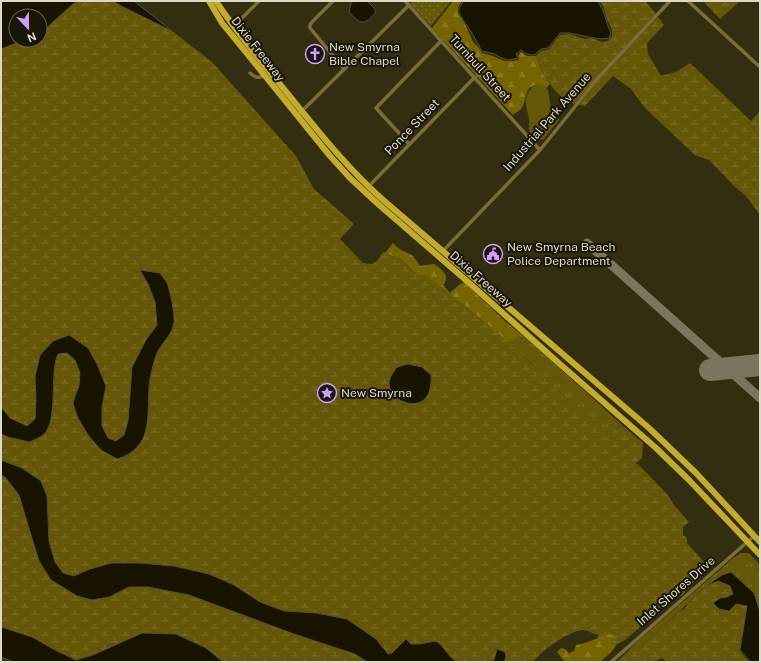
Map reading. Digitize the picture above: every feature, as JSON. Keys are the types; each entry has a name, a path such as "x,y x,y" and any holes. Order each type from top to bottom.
{"main road":[{"name":"Dixie Freeway","path":"209,1 300,114"},
{"name":"Dixie Freeway","path":"216,1 231,29 264,76 335,152 366,189 441,254 632,413 680,457 760,542"},
{"name":"Dixie Freeway","path":"441,254 467,281 673,463 760,555"}],"street":[{"path":"231,29 259,1"},
{"path":"333,1 310,25 310,28 344,69"},
{"name":"Turnbull Street","path":"405,1 442,40 540,150"},
{"name":"Industrial Park Avenue","path":"441,254 540,150 598,78 670,1"},
{"path":"688,1 760,67"},
{"path":"300,114 409,5"},
{"path":"409,144 376,108 442,40"},
{"path":"250,73 258,78 264,76"},
{"name":"Ponce Street","path":"366,189 475,77"},
{"path":"625,419 632,413"},
{"name":"Inlet Shores Drive","path":"611,662 754,536"}],"green space":[{"path":"79,1 113,1 172,31 212,62 296,156 314,189 354,224 340,239 363,263 372,264 377,261 383,252 401,259 415,273 427,276 505,339 536,367 546,380 605,439 615,429 623,426 643,443 642,458 636,463 667,494 674,505 689,522 683,527 683,535 687,538 687,543 705,563 691,586 682,596 676,596 625,640 618,644 611,644 618,637 618,635 607,634 603,636 583,630 571,633 556,642 542,652 533,662 393,662 376,639 316,613 284,611 260,602 234,585 209,574 174,566 139,563 111,563 74,576 63,573 55,562 49,541 47,496 22,468 1,460 1,434 29,442 53,403 55,361 58,354 67,353 75,360 80,373 79,386 73,404 78,418 88,435 117,459 149,408 149,386 153,367 158,350 169,335 173,307 167,283 160,273 140,271 148,284 155,302 157,325 146,340 132,367 128,421 124,435 116,441 108,438 102,426 102,407 106,386 97,364 53,341 36,401 35,419 27,426 10,418 1,407 1,49 8,46 8,48 48,48 48,26 73,4"},
{"path":"413,1 451,1 431,26 410,4"},
{"path":"453,1 462,1 458,7 458,13 473,42 482,53 504,61 518,60 518,55 521,52 527,56 536,56 542,72 550,84 546,88 541,86 533,86 530,88 523,106 513,115 432,28"},
{"path":"599,1 645,1 656,14 597,77 575,104 562,97 550,84 538,63 536,56 541,51 549,49 560,35 569,34 585,39 589,38 602,42 608,41 612,36 612,30 603,6"},
{"path":"703,1 740,1 720,19"},
{"path":"658,17 664,25 647,43 648,54 661,76 676,72 690,63 751,121 760,111 760,215 746,196 734,186 709,160 695,155 645,108 631,89 613,76 585,106 579,105 599,79"},
{"path":"537,84 544,86 548,90 551,109 559,120 543,140 534,137 530,131 526,105 526,97 528,93 532,87"},
{"path":"393,243 400,249 413,256 420,266 434,264 440,268 446,277 443,285 450,293 464,282 507,323 521,334 517,339 502,345 438,303 414,272 401,259 385,253"},
{"path":"521,334 623,426 615,429 604,441 589,430 541,375 536,367 523,356 502,345 517,339"},
{"path":"1,475 5,477 19,495 39,561 51,580 77,596 109,597 129,587 148,587 189,595 294,634 355,654 367,662 223,662 206,648 176,634 143,633 93,655 76,660 32,637 1,627"},
{"path":"741,553 749,553 760,565 760,612 754,593 722,575 706,586 644,644 638,641 732,559"},
{"path":"718,581 730,586 733,594 720,598 736,604 747,606 739,650 749,662 667,662 662,658 652,662 617,662 638,641 644,644 682,609 683,610 687,606 686,605 706,586"},
{"path":"609,631 616,632 618,635 612,644 617,644 600,662 565,662 557,652 561,648 565,649 569,653 574,651 576,645 598,638 599,635 605,636"}],"shaded area":[{"path":"1,1 79,1 73,4 48,26 48,8 8,8 8,46 1,49"},
{"path":"113,1 134,1 172,31 121,6"},
{"path":"354,1 367,1 376,12 365,22 360,21 349,12 351,3"},
{"path":"464,1 597,1 602,9 611,33 609,38 600,39 569,33 560,33 548,48 541,49 534,55 527,54 521,50 516,54 518,58 508,60 495,54 482,51 459,13 459,8"},
{"path":"140,270 160,273 167,283 171,297 174,319 172,330 157,353 149,383 146,431 137,447 129,454 117,459 101,450 88,435 78,418 73,404 79,386 80,373 75,360 67,353 58,354 55,362 51,420 48,429 43,435 29,442 1,434 1,407 10,418 27,426 35,419 35,376 40,355 53,341 69,335 88,348 97,364 106,386 102,407 102,426 108,438 116,441 124,435 128,421 132,367 146,340 157,325 155,302 148,284"},
{"path":"408,364 422,367 431,375 430,390 425,399 417,403 409,403 400,400 393,394 390,387 390,378 396,368"},
{"path":"1,460 22,468 41,481 47,496 49,541 55,562 63,573 74,576 90,569 111,563 139,563 174,566 209,574 234,585 260,602 284,611 316,613 347,619 376,639 388,654 392,653 406,639 411,644 436,641 457,662 367,662 355,654 294,634 189,595 148,587 129,587 109,597 92,600 77,596 51,580 39,561 19,495 5,477 1,475"},
{"path":"731,572 754,593 760,612 760,662 751,662 740,650 747,606 736,604 729,611 719,609 713,603 720,598 733,594 730,586 718,581 706,586 722,575"},
{"path":"1,627 32,637 76,660 93,655 142,633 176,634 206,648 223,662 14,662 1,657"},
{"path":"497,649 505,652 506,657 504,662 491,662 494,660"}],"taxiway":[{"path":"587,243 760,398"}],"runway":[{"path":"710,370 760,365"}],"place":[{"name":"New Smyrna Bible Chapel","path":"315,54"},
{"name":"New Smyrna Beach Police Department","path":"493,254"},
{"name":"New Smyrna","path":"327,393"}]}
